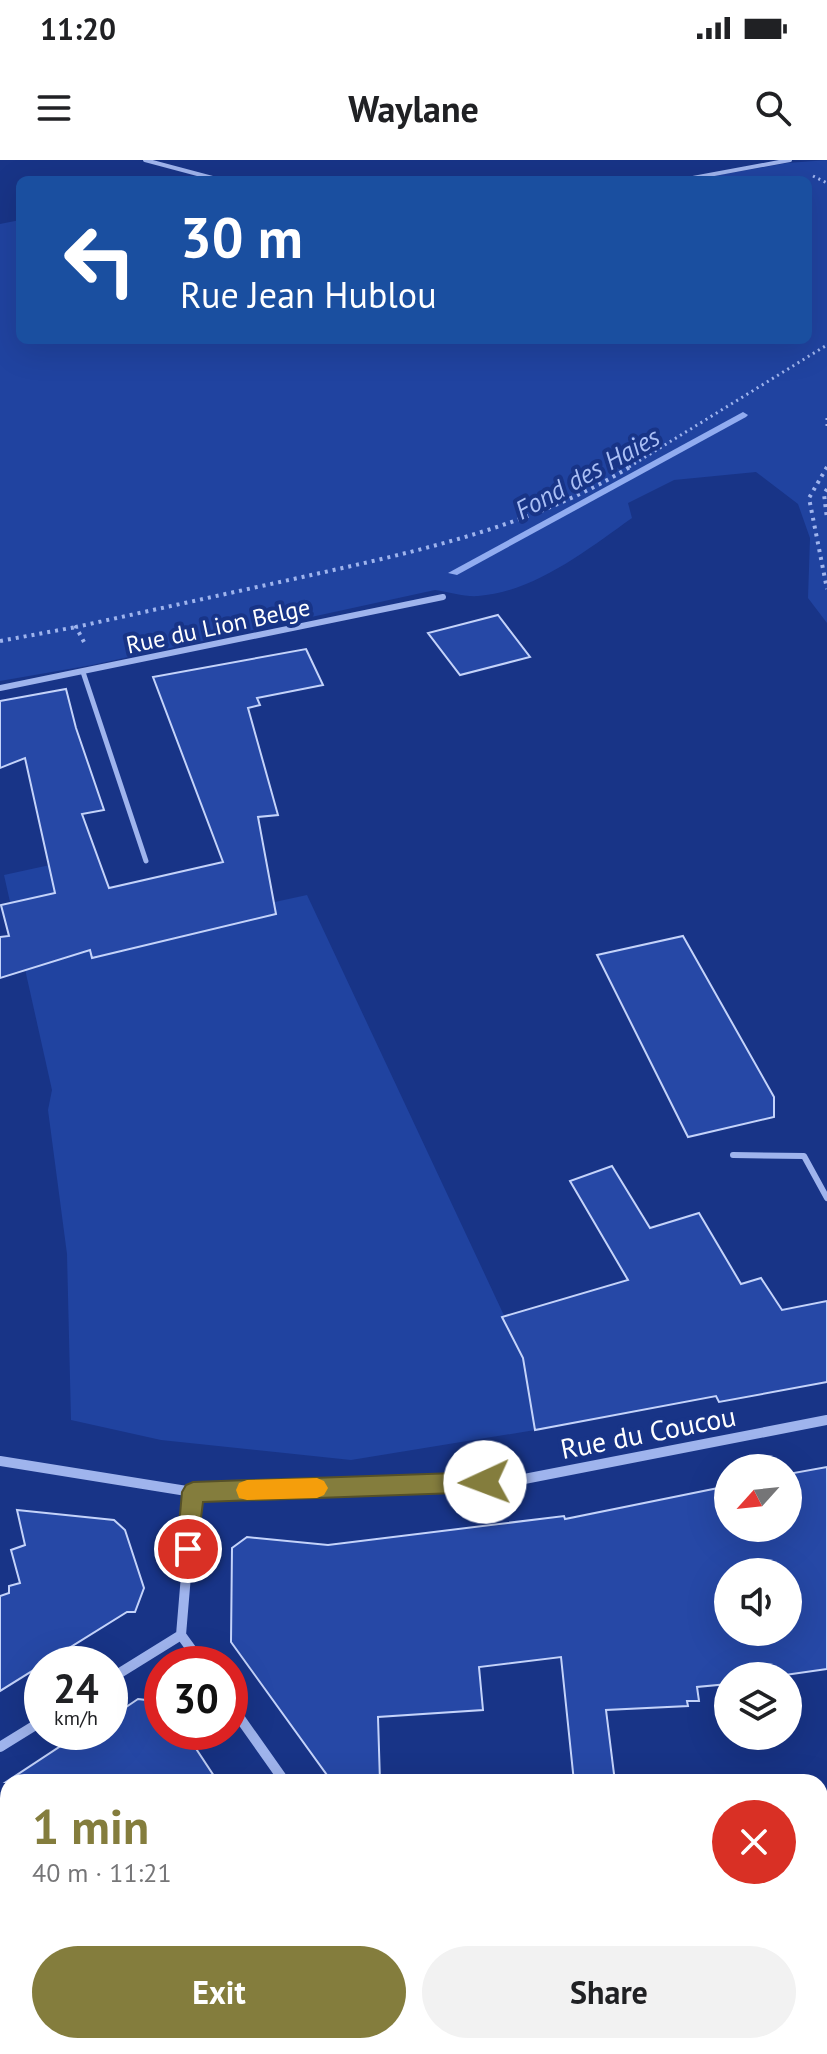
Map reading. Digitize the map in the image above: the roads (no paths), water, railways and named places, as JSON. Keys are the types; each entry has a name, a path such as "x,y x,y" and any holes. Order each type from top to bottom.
{"street":[{"name":"Rue du Lion Belge","path":"0,688 443,597"},
{"name":"Rue du Coucou","path":"0,1461 193,1492 514,1481 827,1420"},
{"path":"189,1646 181,1635 193,1492"},
{"path":"128,1668 181,1635"},
{"path":"248,1730 279,1774"},
{"path":"0,1747 24,1732"}],"lane":[{"path":"145,160 205,176"},
{"path":"704,176 790,160"},
{"path":"83,672 146,861"},
{"path":"733,1155 804,1156 827,1198"}],"waterway":[{"name":"Fond des Haies","path":"453,573 743,415"}]}
